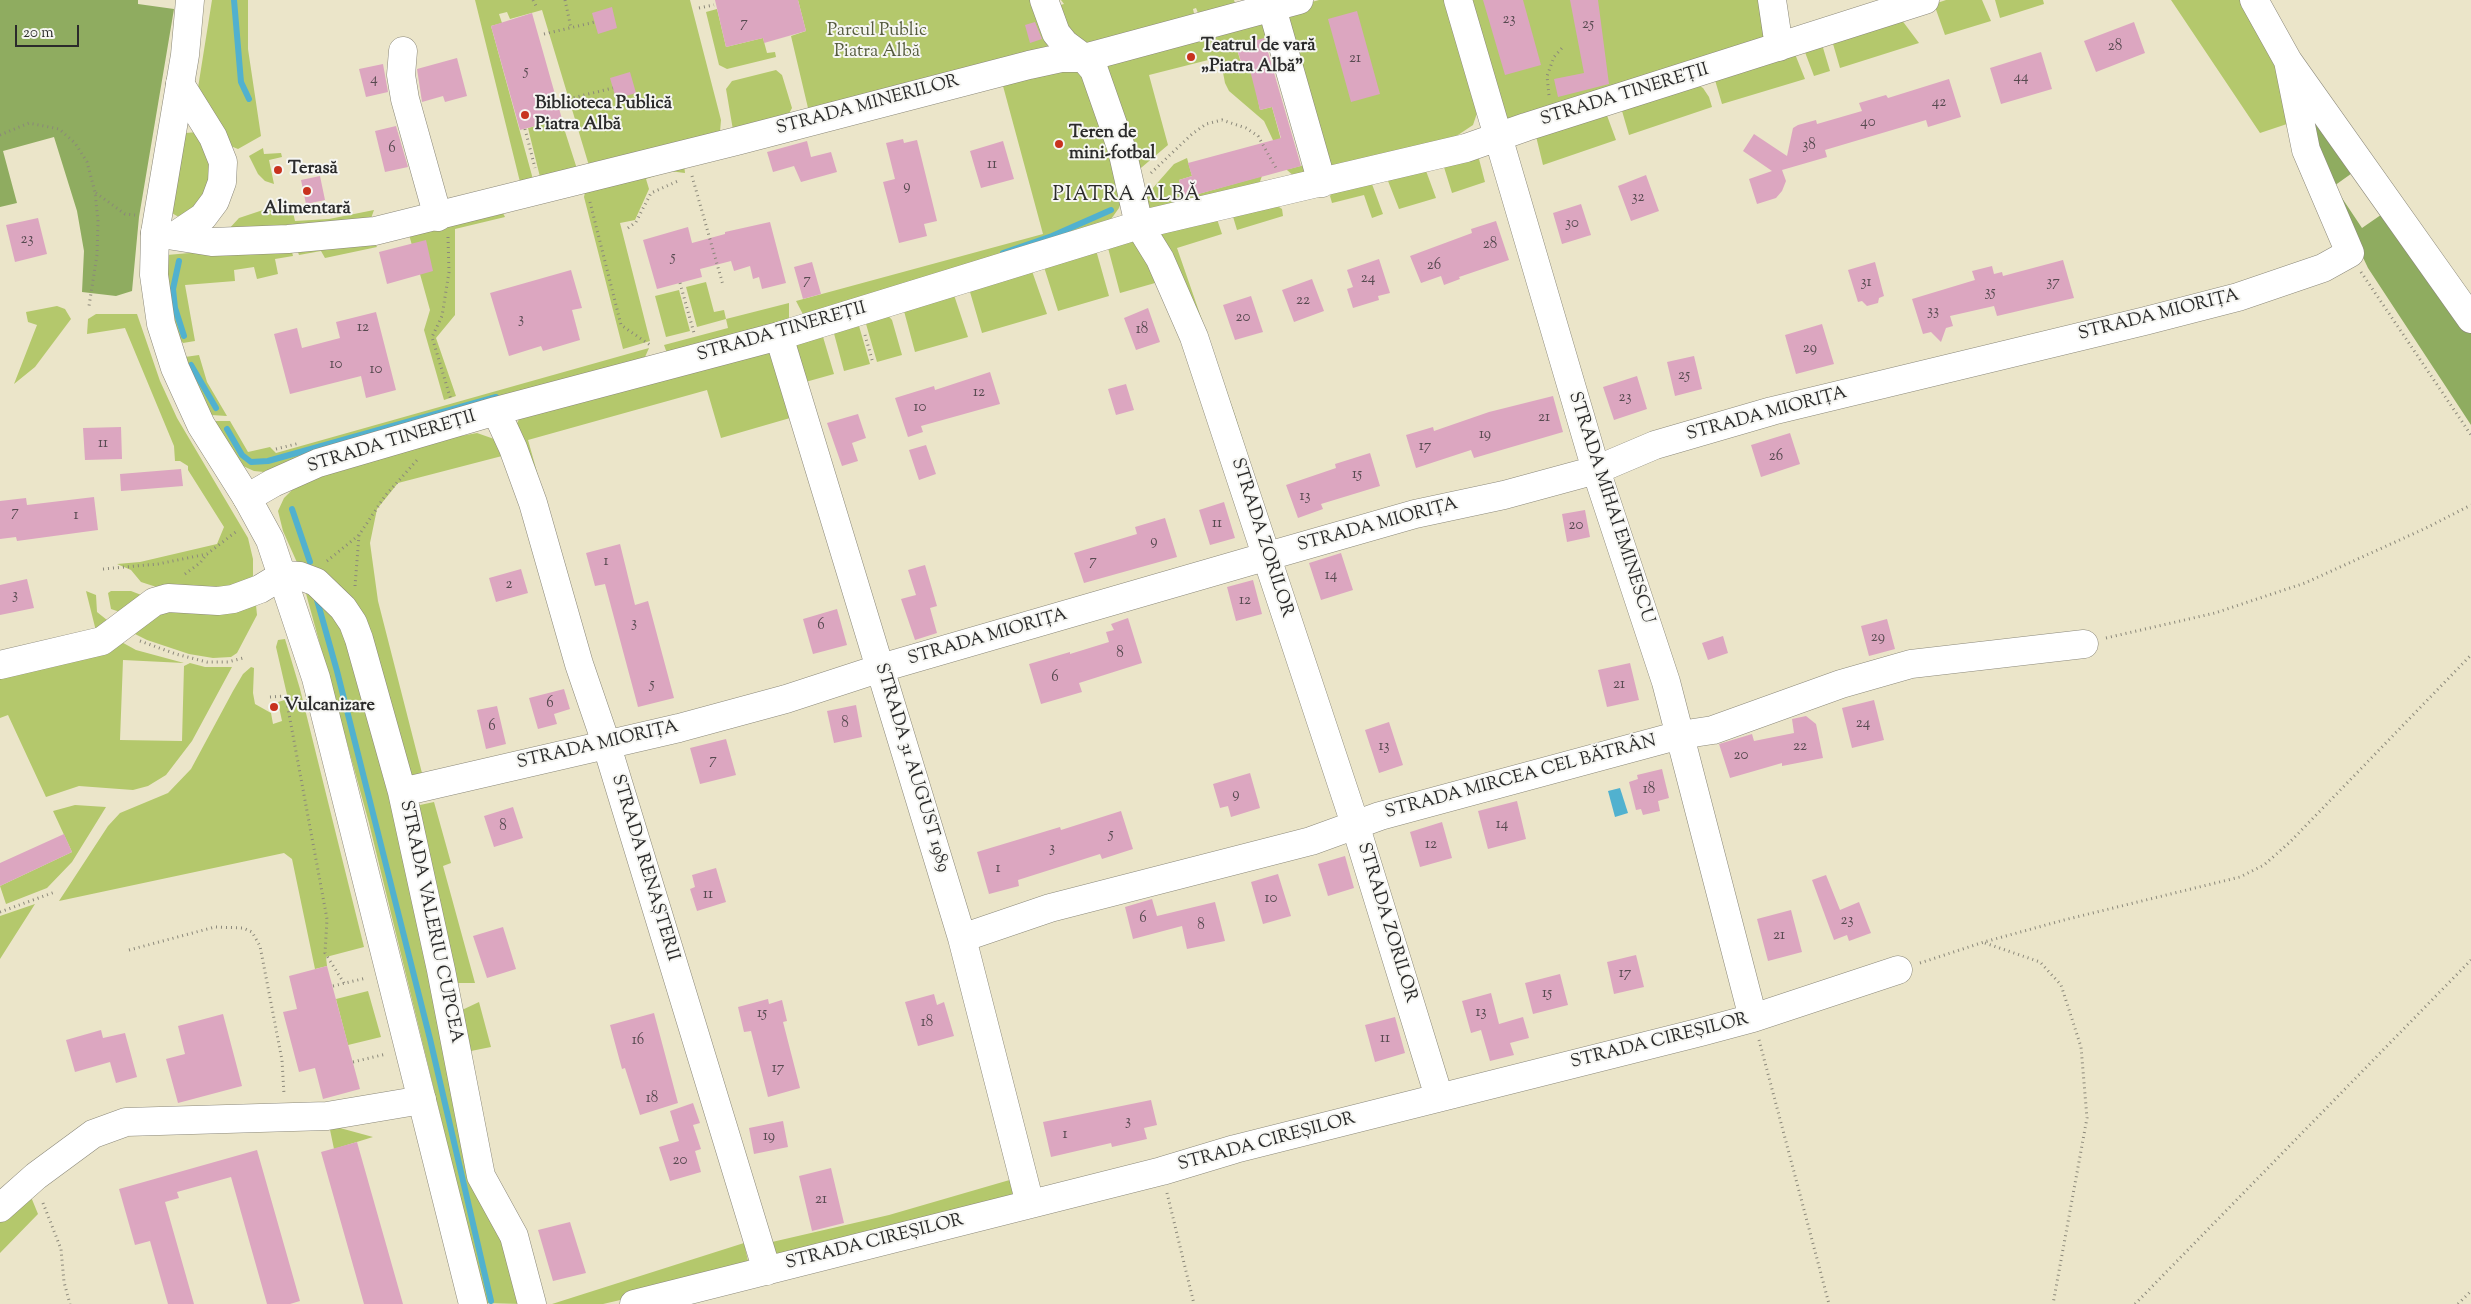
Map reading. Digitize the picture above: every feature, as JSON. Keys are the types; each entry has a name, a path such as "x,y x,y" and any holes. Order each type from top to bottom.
{"street":[{"path":"190,0 185,54 154,275 157,300 169,352 201,425 270,540 316,678 472,1304"},
{"name":"STRADA ZORILOR","path":"1044,0 1056,33 1065,44 1084,58 1094,70 1122,150 1139,225 1160,259 1194,337 1356,824 1439,1097"},
{"name":"STRADA MINERILOR","path":"162,228 212,242 288,239 375,231 442,216 1029,65 1060,58 1084,58 1299,0"},
{"name":"STRADA MIHAI EMINESCU","path":"1458,0 1496,138 1510,175 1596,470 1666,682 1753,1018"},
{"path":"1772,0 1780,47"},
{"name":"STRADA TINEREŢII","path":"250,504 273,482 318,463 496,411 779,336 1139,225 1466,148 1541,122 1925,0"},
{"path":"2254,0 2288,61 2471,319"},
{"path":"1272,8 1322,183"},
{"path":"403,51 401,75 405,99 442,216"},
{"path":"2288,61 2306,150 2350,253"},
{"path":"162,228 203,217 215,201 222,182 223,162 213,138 180,84"},
{"name":"STRADA MIORIŢA","path":"402,792 606,743 679,728 786,699 881,668 1415,514 1504,495 1596,470 1655,445 1772,411 2238,297 2323,268 2350,253"},
{"name":"STRADA 31 AUGUST 1989","path":"779,336 962,938 1030,1204"},
{"name":"STRADA RENAŞTERII","path":"496,411 513,448 533,503 579,664 606,743 767,1271"},
{"path":"0,665 81,648 102,641 120,630 137,613 154,602 168,598 218,601 233,599 260,589 283,575"},
{"name":"STRADA VALERIU CUPCEA","path":"283,575 300,576 316,582 342,608 352,623 402,792 441,970 482,1176 514,1236 532,1304"},
{"name":"STRADA MIRCEA CEL BĂTRÂN","path":"962,938 1050,908 1311,841 1356,824 1680,734 1713,730 1841,684 1911,664 2084,644"},
{"name":"STRADA CIREŞILOR","path":"634,1304 1162,1171 1235,1149 1753,1018 1898,970"},
{"path":"0,1208 36,1176 93,1134 126,1122 327,1116 422,1100"}],"path":[{"path":"533,0 537,8"},
{"path":"565,0 571,28"},
{"path":"699,8 714,5"},
{"path":"544,34 594,22"},
{"path":"1541,122 1544,104 1550,93 1547,76 1554,57 1562,48"},
{"path":"564,100 613,88"},
{"path":"1132,190 1192,134 1206,124 1222,120 1246,128 1258,136 1288,191"},
{"path":"0,135 29,123 59,129 75,143 87,162 95,192 98,255 89,306"},
{"path":"525,129 540,191"},
{"path":"686,154 723,285"},
{"path":"585,179 621,325 650,345"},
{"path":"628,228 636,222 651,193 680,180"},
{"path":"95,192 125,214 162,228"},
{"path":"442,216 449,272 442,316 432,337 452,401"},
{"path":"2350,253 2372,291 2471,435"},
{"path":"680,283 694,333"},
{"path":"858,312 873,363"},
{"path":"316,582 328,559 359,535 385,496 420,456"},
{"path":"102,569 158,564 207,554 234,535 250,504"},
{"path":"2084,644 2215,613 2305,583 2426,528 2471,505"},
{"path":"352,623 359,535"},
{"path":"120,630 140,642 207,662 228,662 243,658"},
{"path":"1898,970 1984,942 2240,877 2264,865 2290,842 2471,655"},
{"path":"270,697 284,696 287,703 327,919 325,953 344,983"},
{"path":"0,912 55,892"},
{"path":"129,950 215,927 243,928 252,932 260,946 282,1060 286,1117"},
{"path":"1984,942 2040,962 2060,984 2081,1047 2087,1118 2053,1304"},
{"path":"2135,1304 2471,960"},
{"path":"332,986 390,972"},
{"path":"1753,1018 1829,1304"},
{"path":"353,1062 392,1052"},
{"path":"1162,1171 1194,1304"},
{"path":"36,1176 44,1207 61,1249 64,1282 70,1304"},
{"path":"2458,1304 2471,1291"}],"green space":[{"path":"0,0 138,0 138,4 174,9 139,217 132,291 116,296 82,292 84,251 77,211 54,137 3,151 17,203 0,207"},
{"path":"212,0 248,0 248,49 261,136 238,149 228,145 197,94"},
{"path":"475,0 690,0 721,120 720,132 590,169 542,10 510,19 507,12 499,14 502,23 491,26 534,183 521,186"},
{"name":"Parcul Public Piatra Albă","path":"798,0 1034,0 1049,50 814,115 808,108 791,36 806,31"},
{"path":"1061,0 1234,0 1237,10 1201,20 1196,8 1193,9 1196,22 1087,52 1052,7 1064,4"},
{"path":"1319,0 1450,0 1479,107 1473,125 1449,141 1327,168 1282,10"},
{"path":"1468,0 1765,0 1764,36 1756,44 1508,122"},
{"path":"1946,0 1982,0 1991,21 1945,35 1934,4"},
{"path":"1995,0 2043,0 2044,4 2000,18"},
{"path":"2171,0 2244,0 2277,58 2287,124 2260,133"},
{"path":"717,9 726,47 763,38 767,53 775,52 776,57 727,69 719,65 706,12"},
{"path":"1898,15 1919,43 1840,68 1831,37"},
{"path":"1269,17 1274,36 1236,46 1241,63 1250,61 1260,110 1272,107 1289,169 1308,164 1310,172 1295,177 1287,170 1264,121 1229,91 1225,83 1220,57 1149,75 1168,145 1135,173 1104,61"},
{"path":"1821,41 1830,71 1814,76 1803,47"},
{"path":"1793,49 1805,79 1722,104 1715,80"},
{"path":"1077,63 1124,193 1119,208 1109,222 807,322 796,301 1043,234 1003,86 957,98 955,90"},
{"path":"776,70 782,75 792,108 785,121 733,130 726,89 732,81"},
{"path":"1695,83 1703,88 1709,97 1712,107 1629,135 1620,104"},
{"path":"2299,88 2355,171 2334,186 2362,228 2388,210 2471,333 2471,425 2368,268 2329,186"},
{"path":"1605,110 1616,140 1543,165 1535,132"},
{"path":"561,119 578,172 541,181 528,128"},
{"path":"197,132 210,159 209,191 184,220 170,212 186,133"},
{"path":"263,148 264,154 281,153 282,157 269,160 274,184 265,181 258,174 249,156"},
{"path":"1475,157 1479,159 1485,182 1452,193 1443,164"},
{"path":"1187,158 1192,176 1179,180 1184,198 1262,176 1258,187 1146,216 1143,204 1152,189 1174,164"},
{"path":"684,163 685,173 669,171 646,179 649,189 635,220 620,223 650,341 623,349 584,197 586,187"},
{"path":"1425,168 1436,198 1399,209 1388,181 1392,176"},
{"path":"1369,176 1383,214 1372,218 1364,195 1332,203 1330,196 1338,185"},
{"path":"1276,205 1282,209 1283,216 1237,230 1231,210"},
{"path":"292,208 295,221 329,219 374,210 369,224 227,231 239,218 263,210"},
{"path":"501,209 505,217 455,229 455,315 436,338 456,396 444,400 424,330 430,310 408,231"},
{"path":"1215,213 1222,234 1177,248 1236,418 1273,537 1153,230"},
{"path":"1131,238 1162,281 1120,293 1108,248"},
{"path":"373,240 377,247 325,258 321,251 299,255 295,244"},
{"path":"290,244 293,256 275,259 278,274 257,279 254,267 234,270 235,281 185,285 195,341 183,343 177,335 168,286 167,255"},
{"path":"1096,250 1109,296 1058,311 1044,267"},
{"path":"1032,271 1047,314 982,333 970,292 972,286"},
{"path":"706,282 714,312 724,310 726,319 697,327 686,287"},
{"path":"679,290 690,331 666,337 655,296"},
{"path":"954,295 968,337 915,352 904,311"},
{"path":"789,303 789,319 668,356 664,345 728,328 726,319"},
{"path":"57,306 65,309 71,319 35,367 14,384 37,325 28,322 26,312"},
{"path":"886,313 892,320 902,355 877,362 864,317"},
{"path":"96,314 137,314 160,381 177,418 248,538 253,559 253,576 245,589 172,592 141,582 131,570 117,564 140,562 217,544 224,527 188,470 188,466 180,461 175,461 174,446 125,328 87,334 88,319"},
{"path":"857,319 870,364 844,371 832,326"},
{"path":"821,330 834,374 802,383 791,346"},
{"path":"649,348 645,357 356,448 264,472 254,471 243,466 214,421 230,421 248,452 270,447 276,453"},
{"path":"768,349 777,356 797,416 721,438 707,390 528,440 542,490 515,428 519,419"},
{"path":"199,355 207,382 227,416 211,415 185,357"},
{"path":"477,433 497,440 502,456 398,483 377,509 370,543 378,601 423,777 411,777 372,666 299,567 283,531 278,511 284,498 294,488 356,462 412,445"},
{"path":"305,590 340,614 506,1231 522,1304 486,1303 369,823"},
{"path":"86,591 96,595 97,612 112,624 97,635"},
{"path":"111,591 131,591 149,598 120,612 111,609 108,593"},
{"path":"256,605 257,615 237,653 231,657 213,658 189,654 147,640 133,633 153,607"},
{"path":"116,639 136,650 184,663 123,660 120,740 182,741 184,666 190,663 205,667 232,667 192,741 166,775 148,786 133,790 79,786 46,797 8,715 0,718 0,675"},
{"path":"285,639 300,689 364,947 326,957 327,966 315,969 292,859 284,853 59,901 108,826 120,813 168,793 191,769 243,674 251,667 254,668 253,693 255,704 271,713 273,724 282,721 278,702 288,699 276,647 278,640"},
{"path":"434,802 451,863 443,866 475,983 456,983 413,815 420,805"},
{"path":"75,805 106,807 72,862 47,888 6,904 0,886 72,852 53,811"},
{"path":"35,904 0,959 0,916"},
{"path":"368,991 381,1037 348,1045 336,999"},
{"path":"479,1002 491,1047 471,1051 462,1010"},
{"path":"329,1125 373,1137 334,1149"},
{"path":"1013,1179 1021,1200 777,1262 772,1242 889,1215"},
{"path":"29,1192 38,1214 0,1253 0,1219"},
{"path":"744,1243 750,1270 603,1304 552,1304"}],"water":[{"path":"1620,788 1628,813 1615,817 1608,791"}],"building":[{"path":"715,0 798,0 806,31 764,43 763,38 726,47"},
{"path":"1483,0 1523,0 1541,65 1505,75"},
{"path":"1570,0 1598,0 1609,84 1558,97 1554,79 1584,73"},
{"path":"612,7 617,28 598,34 592,13"},
{"path":"1357,11 1380,94 1351,102 1328,19"},
{"path":"532,13 562,119 520,130 491,26"},
{"path":"1035,22 1042,39 1030,43 1025,25"},
{"path":"2134,22 2145,53 2096,72 2084,41"},
{"path":"1264,38 1301,166 1184,198 1179,180 1192,176 1188,163 1281,138 1272,107 1260,110 1250,70 1244,71 1236,46"},
{"path":"2041,52 2052,89 2001,104 1990,68"},
{"path":"457,58 467,96 445,102 443,96 422,102 417,69"},
{"path":"383,64 388,92 366,97 359,69"},
{"path":"630,72 636,93 616,99 610,78"},
{"path":"1949,79 1961,117 1928,127 1926,120 1825,150 1827,157 1782,170 1786,181 1782,191 1776,198 1757,204 1749,179 1772,171 1743,151 1754,134 1787,156 1793,128 1798,125 1816,120 1817,124 1862,111 1859,103 1886,95 1888,98"},
{"path":"396,126 408,167 385,172 375,131"},
{"path":"903,139 904,143 917,140 937,221 924,224 927,236 899,243 883,182 895,179 886,143"},
{"path":"807,141 811,157 831,152 837,172 801,182 794,166 773,172 767,152"},
{"path":"1003,141 1014,179 981,188 970,151"},
{"path":"1646,175 1659,211 1631,221 1618,186"},
{"path":"320,176 325,200 306,204 301,180"},
{"path":"1581,204 1591,235 1562,244 1553,213"},
{"path":"38,218 47,254 15,262 6,225"},
{"path":"1496,221 1509,260 1459,277 1460,279 1444,285 1441,276 1421,283 1410,256 1472,233 1471,229"},
{"path":"770,222 786,283 762,289 759,277 753,279 750,266 734,271 731,261 700,269 702,277 657,289 643,240 688,227 692,243 725,234 725,232"},
{"path":"426,240 433,271 387,284 379,252"},
{"path":"1379,259 1390,293 1378,296 1379,300 1353,308 1347,289 1353,287 1347,270"},
{"path":"2063,260 2074,298 1997,316 1994,306 1950,316 1953,326 1946,328 1941,342 1931,332 1923,334 1912,299 1975,280 1972,271 1992,266 1994,274 2002,272 2003,276"},
{"path":"812,262 821,294 803,299 794,267"},
{"path":"1875,262 1884,296 1879,298 1878,303 1867,306 1862,301 1858,302 1848,270"},
{"path":"571,270 582,308 572,310 580,340 543,351 541,346 509,356 490,293"},
{"path":"1312,279 1324,311 1294,322 1282,290"},
{"path":"1251,296 1263,332 1235,340 1223,305"},
{"path":"1148,308 1160,342 1136,350 1124,318"},
{"path":"376,312 396,390 366,398 361,376 290,394 274,334 297,328 302,348 340,338 336,322"},
{"path":"1822,324 1834,364 1796,374 1785,335"},
{"path":"1694,356 1702,389 1675,396 1667,362"},
{"path":"990,372 1000,404 921,426 923,432 908,437 895,398 934,386 935,390"},
{"path":"1637,376 1647,409 1614,420 1603,387"},
{"path":"1126,384 1134,410 1116,415 1108,389"},
{"path":"1553,396 1563,432 1474,458 1471,450 1416,468 1406,435 1433,427 1434,431 1489,412"},
{"path":"858,414 866,438 852,443 858,461 842,466 827,423"},
{"path":"121,427 122,459 85,460 83,428"},
{"path":"1790,433 1800,464 1761,477 1751,445"},
{"path":"926,445 936,474 919,480 909,450"},
{"path":"1370,453 1380,486 1321,504 1323,509 1298,518 1286,485 1336,468 1335,464"},
{"path":"181,469 183,486 121,491 120,474"},
{"path":"94,497 98,530 17,541 16,537 0,539 0,501 26,498 27,505"},
{"path":"1224,502 1235,538 1210,545 1199,510"},
{"path":"1585,510 1590,537 1567,542 1562,514"},
{"path":"1165,518 1177,557 1084,583 1074,553 1137,534 1135,527"},
{"path":"620,544 635,605 648,601 674,698 638,707 605,584 595,586 586,553"},
{"path":"1341,553 1353,590 1321,600 1309,563"},
{"path":"925,565 937,606 930,608 937,633 915,640 901,599 916,595 908,570"},
{"path":"521,569 528,593 496,602 489,578"},
{"path":"27,579 34,608 0,615 0,585"},
{"path":"1253,580 1262,614 1236,621 1227,587"},
{"path":"837,609 847,645 813,654 803,619"},
{"path":"1128,618 1142,663 1079,683 1082,692 1041,704 1029,664 1109,642 1106,632 1114,630 1111,624"},
{"path":"1887,619 1895,649 1869,656 1861,626"},
{"path":"1723,636 1728,653 1708,660 1702,643"},
{"path":"1630,663 1639,700 1607,707 1598,670"},
{"path":"564,689 570,709 554,714 557,724 538,729 529,698"},
{"path":"1874,700 1884,740 1852,748 1842,708"},
{"path":"856,705 862,737 834,743 827,711"},
{"path":"497,706 506,744 486,749 477,710"},
{"path":"1806,716 1816,724 1823,758 1782,766 1782,763 1730,778 1719,744 1752,734 1754,741 1794,733 1792,719"},
{"path":"1389,722 1403,765 1379,773 1365,730"},
{"path":"726,739 736,775 700,784 690,748"},
{"path":"1662,769 1669,798 1658,801 1660,811 1643,815 1641,809 1636,810 1629,782 1638,779 1637,775"},
{"path":"1250,773 1260,808 1231,817 1228,806 1220,808 1213,784"},
{"path":"1517,801 1526,839 1488,849 1478,811"},
{"path":"513,807 523,838 494,847 484,816"},
{"path":"1121,811 1133,849 1102,859 1100,854 1018,880 1019,886 989,894 977,852 1060,827 1061,830"},
{"path":"1442,822 1452,858 1420,867 1410,832"},
{"path":"64,834 72,852 0,886 0,863"},
{"path":"1345,856 1354,888 1328,896 1318,864"},
{"path":"716,868 726,902 697,911 690,889 695,887 692,875"},
{"path":"1278,874 1291,916 1263,924 1251,882"},
{"path":"1826,875 1840,910 1859,902 1871,933 1849,941 1847,935 1834,940 1812,880"},
{"path":"1152,899 1157,916 1215,902 1225,941 1187,949 1182,926 1133,939 1125,907"},
{"path":"1791,910 1802,952 1768,961 1757,919"},
{"path":"503,927 516,969 487,978 473,936"},
{"path":"1636,955 1644,987 1614,994 1607,962"},
{"path":"327,966 360,1089 323,1099 315,1068 299,1072 283,1012 297,1009 289,976"},
{"path":"1560,974 1568,1005 1533,1014 1525,983"},
{"path":"1491,993 1499,1024 1523,1017 1529,1038 1510,1043 1514,1055 1490,1061 1481,1030 1471,1033 1462,1001"},
{"path":"934,994 937,1005 944,1002 954,1036 918,1046 905,1002"},
{"path":"768,999 769,1004 782,1000 787,1021 783,1022 800,1088 768,1097 751,1031 744,1032 738,1007"},
{"path":"654,1013 678,1103 640,1115 625,1068 622,1069 610,1025"},
{"path":"223,1014 242,1086 178,1103 166,1059 185,1054 178,1026"},
{"path":"1395,1017 1405,1053 1375,1062 1365,1025"},
{"path":"101,1030 103,1038 125,1033 137,1077 116,1083 110,1062 75,1072 66,1040"},
{"path":"1151,1100 1157,1125 1144,1128 1147,1139 1112,1147 1111,1143 1051,1157 1043,1122"},
{"path":"693,1103 700,1123 693,1125 701,1149 695,1151 701,1172 670,1181 659,1147 679,1141 670,1111"},
{"path":"783,1121 788,1147 754,1154 749,1128"},
{"path":"357,1142 403,1304 364,1304 321,1152"},
{"path":"257,1150 300,1301 290,1304 267,1304 231,1177 177,1192 179,1198 165,1202 194,1304 168,1304 150,1241 135,1245 119,1189"},
{"path":"831,1168 844,1223 812,1231 799,1176"},
{"path":"570,1222 586,1273 553,1281 538,1230"}],"waterway":[{"path":"234,0 241,82 249,99"},
{"path":"1003,253 1052,236 1111,210"},
{"path":"179,261 173,289 175,308 184,336"},
{"path":"191,365 216,408"},
{"path":"227,429 242,455 251,462 268,461 496,397"},
{"path":"292,509 310,562"},
{"path":"317,600 337,671 430,1039 491,1301"}],"place":[{"name":"Teatrul de vară „Piatra Albă”","path":"1191,57"},
{"name":"Biblioteca Publică Piatra Albă","path":"525,115"},
{"name":"Teren de mini-fotbal","path":"1059,144"},
{"name":"Terasă","path":"278,170"},
{"name":"Alimentară","path":"307,191"},
{"name":"Vulcanizare","path":"274,707"}],"district":[{"name":"PIATRA ALBĂ","path":"1127,197"}]}
